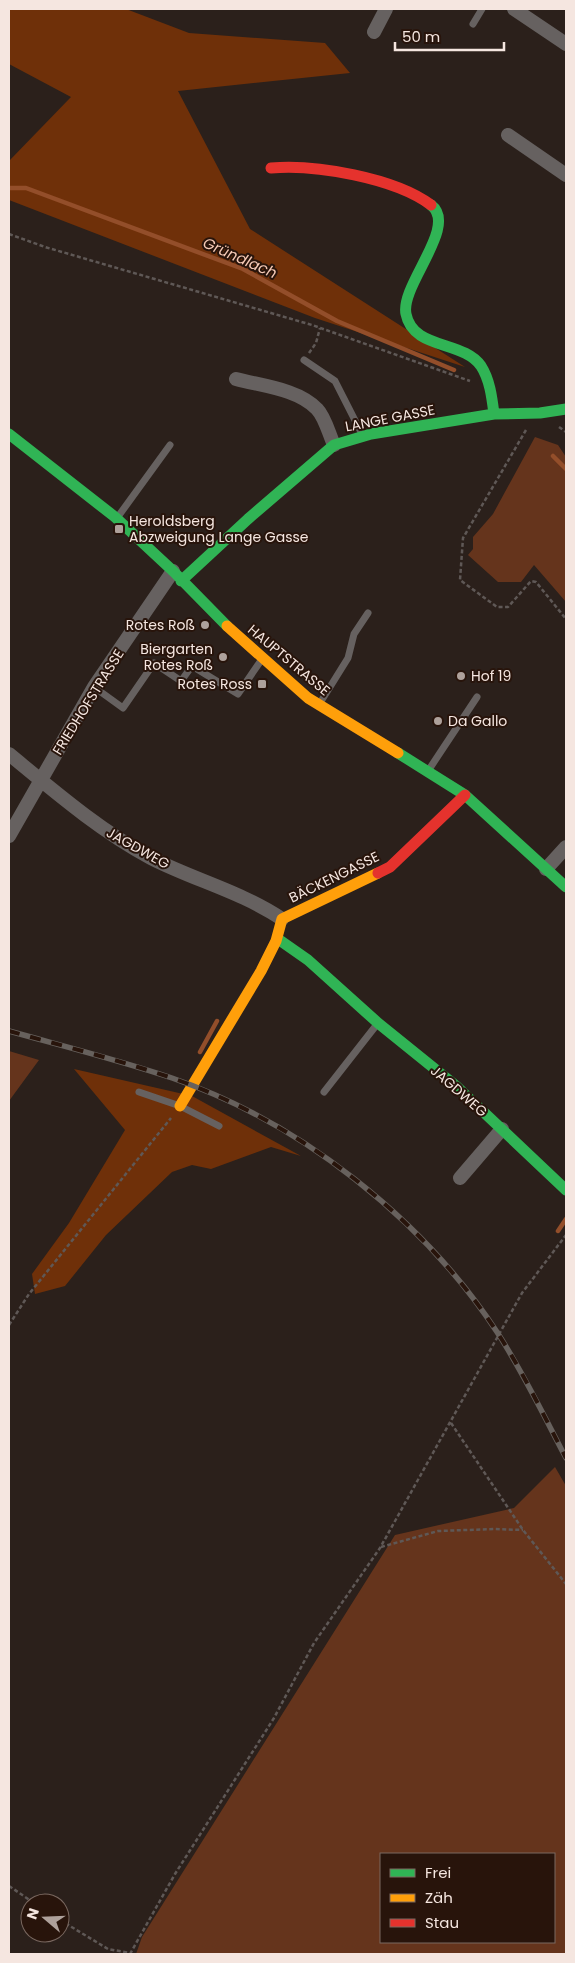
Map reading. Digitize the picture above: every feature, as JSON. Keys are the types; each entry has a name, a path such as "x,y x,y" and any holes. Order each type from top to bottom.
{"street":[{"path":"374,32 386,9"},
{"path":"514,9 566,44"},
{"path":"508,135 566,176"},
{"path":"271,168 309,167 393,187 421,197 436,209 439,222 437,234 409,296 405,309 408,322 421,336 434,344 448,346 477,361 490,389 494,414"},
{"path":"236,379 294,394 306,400 318,410 334,445"},
{"name":"LANGE GASSE","path":"177,576 248,519 334,445 364,436 494,414 566,409"},
{"name":"HAUPTSTRASSE","path":"9,434 77,485 117,519 262,658 318,706 465,795 566,887"},
{"name":"FRIEDHOFSTRASSE","path":"9,836 94,687 177,576"},
{"name":"JAGDWEG","path":"9,754 103,829 151,858 264,907 282,920"},
{"name":"BÄCKENGASSE","path":"180,1106 205,1069 278,939 282,920 390,867 465,795"},
{"path":"546,869 566,847"},
{"name":"JAGDWEG","path":"278,939 308,960 378,1023 456,1086 566,1190"},
{"path":"460,1178 502,1129"}],"lane":[{"path":"473,24 482,9"},
{"path":"304,360 336,381 364,436"},
{"path":"117,519 170,445"},
{"path":"318,706 348,658 354,634 368,612"},
{"path":"94,687 123,708 154,663 181,681 192,666 238,694 262,658"},
{"path":"428,771 477,697"},
{"path":"324,1092 378,1023"},
{"path":"139,1092 180,1106 220,1126"}],"path":[{"path":"9,234 54,250 320,328 490,389"},
{"path":"304,360 316,343 320,328"},
{"path":"526,413 528,426 463,538 460,580 497,607 508,607 531,581 536,582 566,619"},
{"path":"9,1325 29,1294 180,1106"},
{"path":"70,1926 108,1949 130,1953 175,1874 270,1726 314,1643 380,1548 522,1293 566,1235"},
{"path":"451,1423 523,1530 566,1584"},
{"path":"380,1548 438,1532 494,1529 523,1530"},
{"path":"9,1886 20,1893"}],"shaded area":[{"path":"9,9 126,9 189,33 325,43 350,73 178,91 250,229 465,367 315,318 9,200 9,161 71,97 9,64"},
{"path":"535,437 558,445 566,457 566,602 534,565 521,582 498,582 468,555 473,549 473,537 493,514"},
{"path":"9,1051 39,1060 9,1101"},
{"path":"74,1069 192,1096 301,1156 271,1147 211,1169 192,1165 172,1172 106,1235 65,1286 35,1294 32,1274 69,1223 125,1130"},
{"path":"555,1467 566,1486 566,1954 136,1954 142,1937 395,1535 514,1508"}],"waterway":[{"name":"Gründlach","path":"9,188 26,188 243,269 337,321 454,370"},
{"name":"Gründlach","path":"553,456 566,469"},
{"path":"200,1052 217,1021"},
{"path":"558,1231 566,1219"}],"railway":[{"path":"9,1031 152,1071 220,1097 266,1120 312,1148 355,1179 433,1251 467,1290 507,1347 566,1458"}],"traffic: fast":[{"path":"431,205 438,215 438,227 434,241 411,288 406,314 410,326 418,334 463,352 481,366 489,383 494,414"},
{"path":"181,581 248,519 334,445 371,434 494,414 540,413 566,409"},
{"path":"9,434 115,517 173,571 227,626"},
{"path":"398,753 465,795 566,887"},
{"path":"278,939 308,960 378,1023 456,1086 566,1190"}],"traffic: slow":[{"path":"227,626 308,698 398,753"},
{"path":"180,1106 261,971 276,941 282,919 378,873"}],"traffic: jam":[{"path":"271,168 310,168 376,180 416,195 431,205"},
{"path":"378,873 390,867 465,795"}],"place":[{"name":"Heroldsberg Abzweigung Lange Gasse","path":"119,529"},
{"name":"Rotes Roß","path":"205,625"},
{"name":"Biergarten Rotes Roß","path":"223,657"},
{"name":"Hof 19","path":"461,676"},
{"name":"Rotes Ross","path":"262,684"},
{"name":"Da Gallo","path":"438,721"}]}
